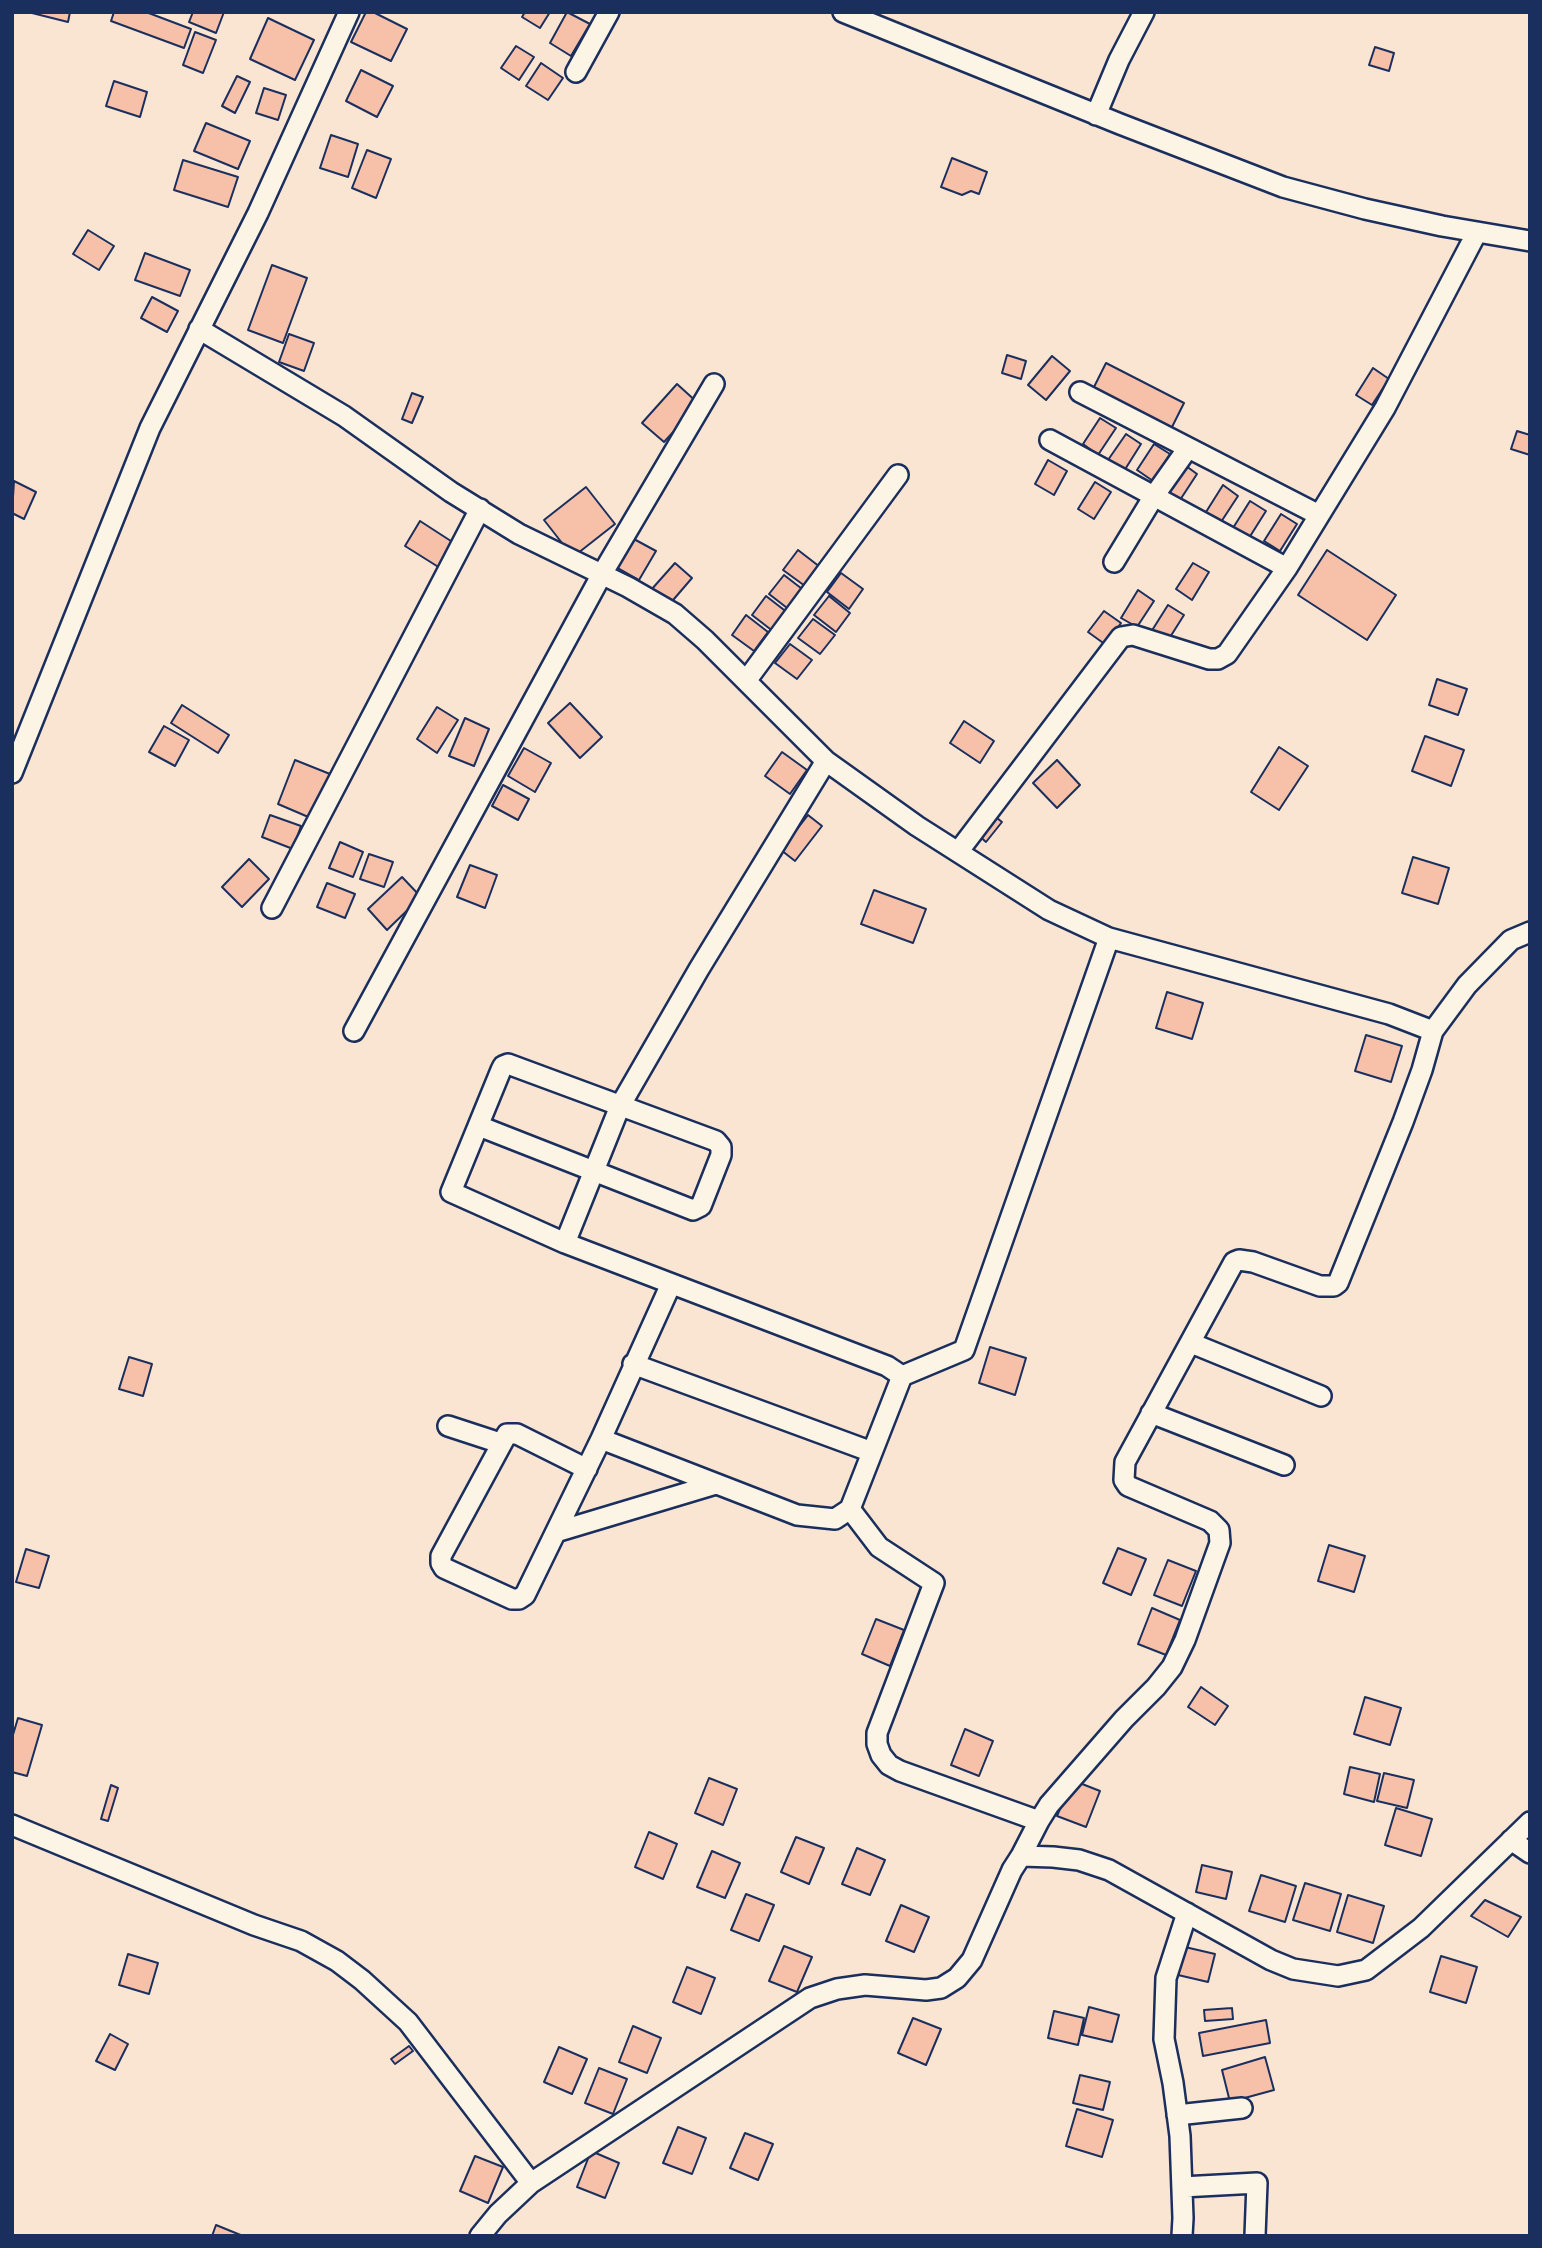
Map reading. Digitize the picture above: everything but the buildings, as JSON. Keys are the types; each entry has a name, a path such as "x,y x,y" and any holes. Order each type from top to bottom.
{"street":[{"path":"12,773 150,428 258,213 349,12"},
{"path":"576,72 609,12"},
{"path":"843,12 1096,115 1283,187 1365,209 1530,241"},
{"path":"1096,115 1119,60 1144,12"},
{"path":"958,852 1121,637 1133,635 1209,659 1227,654 1287,568 1385,408 1477,232"},
{"path":"199,329 344,416 451,492 519,534 602,574 675,614 826,761 868,792 1049,910 1109,938 1388,1014 1433,1031"},
{"path":"354,1031 602,574 714,384"},
{"path":"1080,392 1319,515"},
{"path":"1050,440 1287,568"},
{"path":"1114,562 1154,496 1188,448"},
{"path":"746,681 898,475"},
{"path":"272,908 480,509"},
{"path":"565,1243 620,1106 699,969 826,761"},
{"path":"480,2236 498,2214 531,2183 810,1998 837,1989 865,1985 926,1990 941,1988 957,1978 972,1960 1012,1870 1039,1821 1087,1760 1156,1687 1171,1667 1185,1640 1220,1543 1219,1530 1210,1521 1135,1490 1124,1480 1125,1462 1151,1413 1234,1262 1253,1262 1320,1286 1334,1286 1338,1283 1403,1122 1433,1031 1468,985 1511,940 1530,932"},
{"path":"601,1439 797,1516 835,1519 850,1509 902,1376 964,1350 1109,938"},
{"path":"479,1126 693,1210 701,1206 721,1155 721,1147 716,1141 508,1064 503,1066 451,1192 565,1243 887,1366 902,1376"},
{"path":"587,1469 517,1434 507,1434 441,1556 440,1563 444,1568 512,1599 525,1595 587,1469 671,1283"},
{"path":"1191,1343 1321,1396"},
{"path":"634,1364 872,1452"},
{"path":"1151,1413 1284,1465"},
{"path":"448,1426 500,1443"},
{"path":"556,1532 716,1484"},
{"path":"850,1509 879,1547 934,1583 877,1733 881,1755 889,1765 900,1771 1039,1821"},
{"path":"1021,1856 1079,1860 1109,1870 1271,1960 1293,1969 1338,1976 1366,1970 1421,1928 1530,1822"},
{"path":"12,1825 254,1925 301,1941 337,1961 408,2022 531,2183"},
{"path":"1511,1840 1530,1853"},
{"path":"1182,2236 1177,2115 1164,2039 1166,1978 1186,1913"},
{"path":"1177,2115 1242,2108"},
{"path":"1182,2187 1257,2183 1255,2236"}]}
